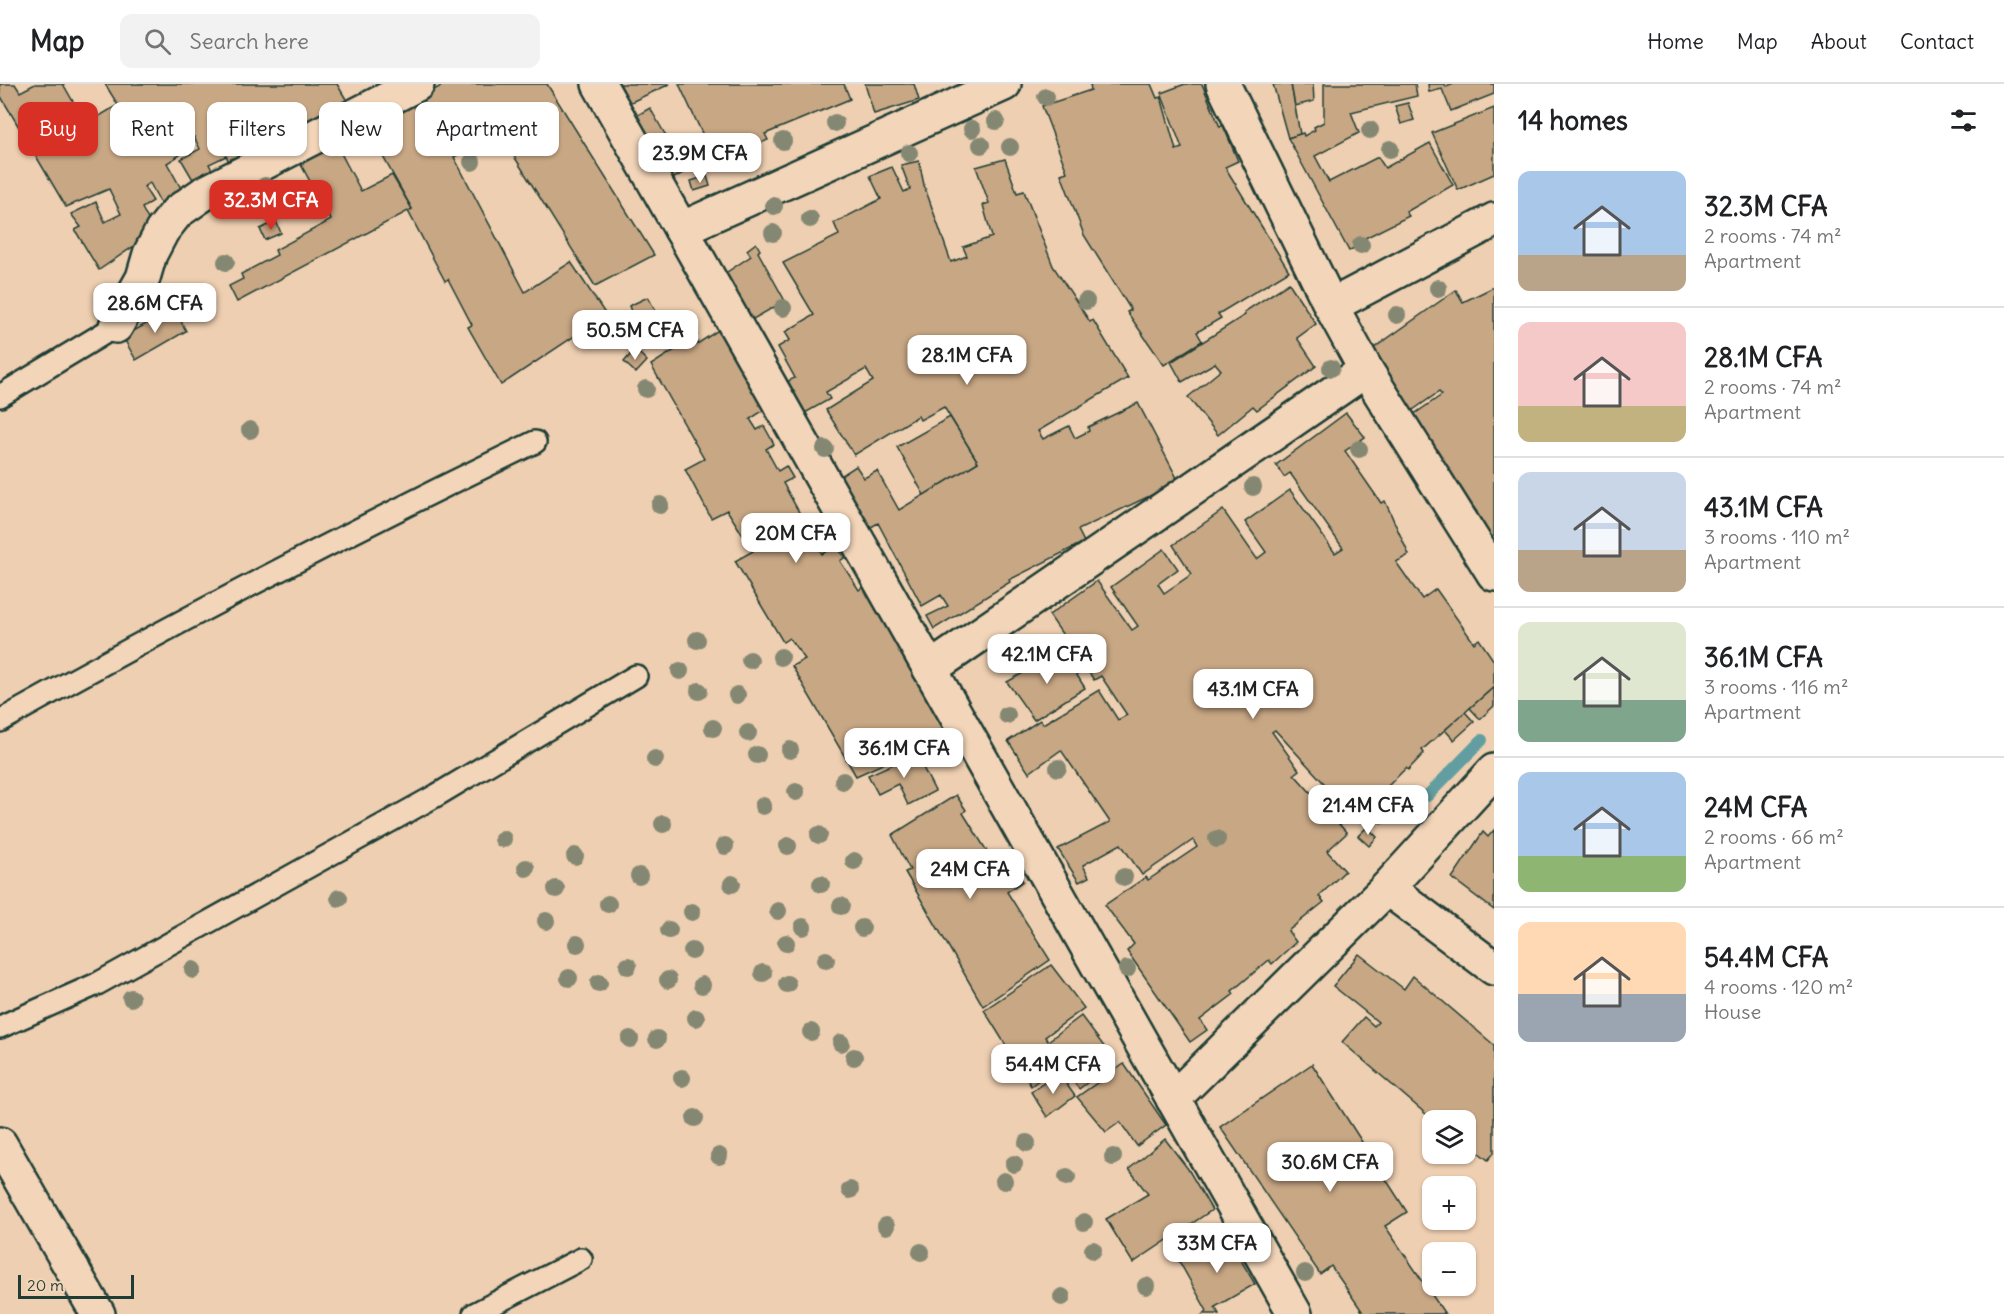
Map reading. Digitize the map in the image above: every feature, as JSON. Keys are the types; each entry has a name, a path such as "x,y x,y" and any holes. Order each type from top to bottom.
{"street":[{"path":"116,326 143,278 150,254 162,231 177,212 203,194 417,84"},
{"path":"599,84 1295,1314"},
{"path":"681,229 1004,84"},
{"path":"1223,84 1331,306 1366,370 1494,574"},
{"path":"1331,306 1494,220"},
{"path":"930,669 1366,370"},
{"path":"1173,1099 1387,888 1494,771"},
{"path":"1387,888 1494,968"},
{"path":"0,1144 98,1314"}],"lane":[{"path":"0,396 116,326"},
{"path":"0,721 151,636 348,532 535,442"},
{"path":"0,1027 97,984 437,795 636,676"},
{"path":"474,1314 581,1259"}],"building":[{"path":"0,84 15,84 20,92 35,84 63,84 73,102 18,102 18,126 0,95"},
{"path":"105,84 337,84 348,102 319,102 319,126 307,131 307,102 207,102 207,156 226,156 209,164 214,174 195,183 181,159 195,156 195,152 200,149 195,139 195,102 116,102"},
{"path":"445,84 547,84 558,102 415,102 415,156 456,156 454,157 525,292 571,262 606,315 501,385 468,327 472,325 448,279 445,281 408,211 412,209 383,156 403,156 403,106"},
{"path":"620,84 670,84 629,103"},
{"path":"679,84 844,84 850,99 765,134 768,140 716,163"},
{"path":"865,84 914,84 919,100 874,114"},
{"path":"1090,84 1151,84 1157,98 1161,97 1176,150 1182,148 1161,93 1185,84 1202,84 1220,127 1223,125 1238,161 1225,167 1289,271 1218,314 1221,318 1197,332 1202,341 1164,365 1127,312 1131,310 1084,235 1061,174 1067,172 1042,106 1091,90"},
{"path":"1273,84 1291,84 1300,134 1288,138"},
{"path":"1291,84 1313,84 1314,101 1295,106"},
{"path":"1324,84 1415,84 1417,96 1351,112 1359,133 1315,156 1329,182 1378,157 1385,168 1430,143 1453,185 1406,212 1409,216 1359,241 1361,244 1349,251 1288,138 1303,133 1304,136 1324,122"},
{"path":"1428,84 1445,84 1446,87 1454,84 1494,84 1494,94 1451,111 1442,89 1429,92"},
{"path":"559,103 654,255 595,286 514,156 559,156"},
{"path":"1408,103 1414,120 1401,124 1395,106"},
{"path":"650,108 686,171 666,183 629,120"},
{"path":"1494,108 1494,174 1458,190 1432,133"},
{"path":"110,110 110,156 178,156 167,163 183,192 161,204 150,183 144,187 153,201 142,208 153,229 150,235 99,270 75,230 81,227 71,214 96,202 105,222 121,214 109,189 66,207 36,156 98,156 98,117"},
{"path":"319,150 319,156 342,156 361,191 392,175 412,209 237,302 229,286 243,279 241,274 277,255 275,250 331,220 299,161"},
{"path":"226,156 251,156 231,165"},
{"path":"1005,159 1017,193 1024,191 1053,266 1090,322 1093,320 1128,378 1038,431 1043,439 1069,426 1075,438 1089,431 1088,427 1138,403 1179,482 1078,530 1084,542 1009,580 1010,582 934,629 927,616 948,606 941,595 922,606 878,523 866,530 836,479 856,466 864,478 877,471 899,510 978,462 944,407 920,420 918,416 854,455 826,410 873,381 866,369 826,392 830,399 805,413 788,381 795,378 778,347 790,340 785,332 814,315 783,263 839,235 834,223 881,199 870,176 892,167 904,192 910,189 901,165 919,161 924,185 951,262 967,256 963,247 992,237 983,205 989,203 976,167"},
{"path":"707,176 710,186 694,191 691,181"},
{"path":"276,221 281,233 265,240 260,229"},
{"path":"756,243 760,250 758,252 785,301 739,327 721,276 751,256 747,250"},
{"path":"1289,283 1316,324 1297,338 1316,366 1257,410 1253,406 1218,435 1188,397 1221,370 1215,363 1182,382 1171,362 1245,315 1244,312"},
{"path":"1494,287 1494,536 1485,543 1467,520 1477,512 1410,417 1442,395 1439,392 1410,412 1374,348 1456,290 1463,302"},
{"path":"648,297 656,312 652,314 656,321 638,331 629,306"},
{"path":"174,308 186,331 136,360 123,337"},
{"path":"723,327 772,405 750,419 757,430 764,426 774,444 766,449 778,471 786,466 793,478 783,483 822,554 837,545 844,558 840,561 859,590 865,586 947,735 856,776 792,666 805,659 789,638 783,642 735,561 753,551 727,510 711,518 685,469 704,459 651,365 687,342 691,348"},
{"path":"635,349 647,361 636,373 624,362"},
{"path":"1346,413 1365,437 1345,451 1381,503 1385,501 1409,555 1396,562 1422,599 1436,589 1474,643 1479,639 1494,661 1494,687 1422,750 1424,753 1408,770 1406,768 1356,818 1275,730 1272,732 1299,770 1294,774 1347,833 1327,851 1345,871 1319,896 1324,902 1288,931 1296,942 1272,964 1269,960 1232,991 1234,994 1200,1020 1207,1030 1190,1042 1127,951 1134,944 1105,905 1146,877 1148,880 1197,847 1193,840 1142,875 1121,844 1083,865 1089,877 1079,882 1058,849 1110,822 1061,750 1029,773 1008,741 1040,720 1043,724 1099,690 1118,720 1127,715 1101,676 1094,680 1049,615 1097,581 1132,630 1138,626 1111,587 1164,549 1178,569 1158,584 1164,593 1192,574 1173,545 1223,510 1257,559 1266,552 1245,522 1290,490 1335,553 1343,548 1290,473 1284,477 1276,465"},
{"path":"950,417 978,462 924,495 897,447"},
{"path":"1062,651 1085,688 1034,720 1007,682"},
{"path":"1494,687 1494,706 1480,719 1470,708"},
{"path":"1465,712 1474,722 1454,740 1445,730"},
{"path":"916,754 935,791 908,805 898,784 878,794 868,775"},
{"path":"956,795 966,810 963,813 1000,872 1013,864 1023,881 1007,892 1050,960 983,1006 905,872 910,870 892,835"},
{"path":"1367,827 1377,837 1369,846 1358,836"},
{"path":"1494,830 1494,910 1452,878 1483,832 1488,837"},
{"path":"1359,954 1404,989 1413,976 1494,1045 1494,1153 1488,1160 1476,1151 1476,1110 1422,1111 1342,1042 1364,1017 1374,1026 1378,1022 1333,986"},
{"path":"1051,965 1084,1008 1045,1037 1048,1041 1081,1016 1115,1061 1079,1089 1060,1064 1031,1086 984,1010"},
{"path":"1124,1064 1166,1125 1137,1146 1120,1122 1106,1132 1077,1097"},
{"path":"1312,1064 1407,1212 1385,1226 1422,1280 1422,1296 1433,1296 1445,1314 1364,1314 1331,1266 1320,1274 1220,1127"},
{"path":"1052,1077 1056,1083 1062,1078 1075,1096 1047,1117 1031,1092"},
{"path":"1165,1139 1188,1169 1212,1210 1133,1263 1106,1219 1148,1194 1129,1169"},
{"path":"1226,1235 1255,1284 1215,1307 1219,1314 1203,1314 1207,1311 1179,1261"}],"waterway":[{"path":"1427,796 1482,740"}]}
